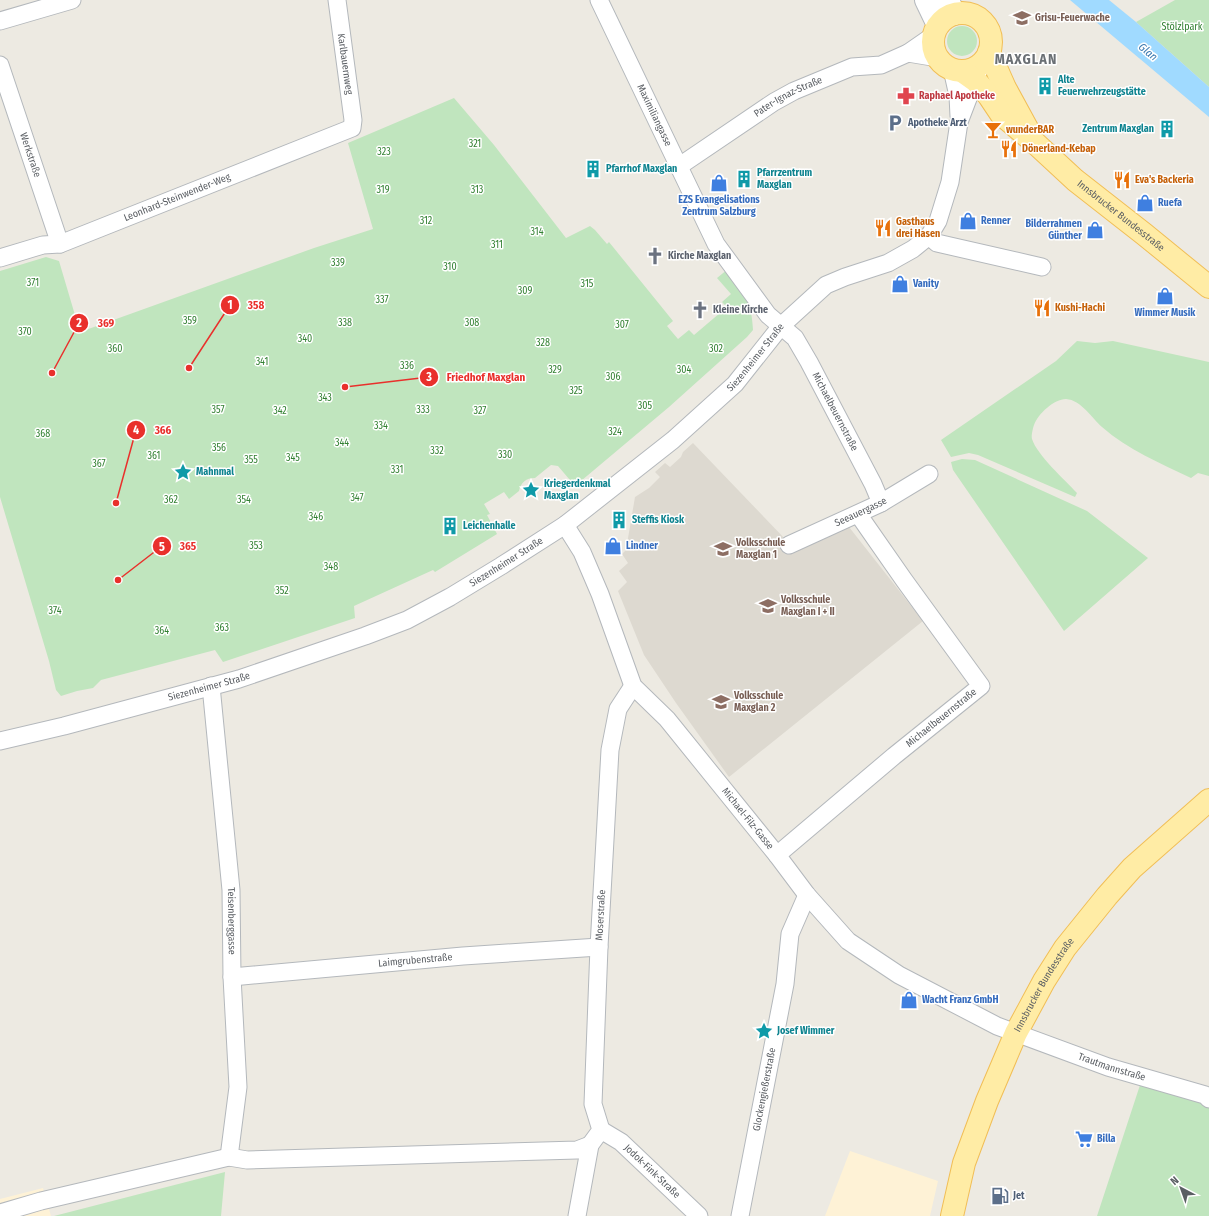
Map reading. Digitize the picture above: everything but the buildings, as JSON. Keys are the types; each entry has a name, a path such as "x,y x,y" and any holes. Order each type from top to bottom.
{"main road":[{"path":"957,13 986,26 990,34 990,43 966,65 934,51 933,43 957,13"},
{"name":"Innsbrucker Bundesstraße","path":"966,65 1005,88 1034,142"},
{"name":"Innsbrucker Bundesstraße","path":"966,65 1001,114 1075,180 1209,287"},
{"name":"Innsbrucker Bundesstraße","path":"952,1216 964,1163 987,1101 1016,1033 1044,981 1065,948 1132,868 1209,800"}],"street":[{"path":"0,21 72,0"},
{"name":"Karlbauernweg","path":"337,0 352,113 352,128"},
{"name":"Maximiliangasse","path":"599,0 716,244 768,315 780,326"},
{"path":"926,0 957,13"},
{"name":"Pater-Ignaz-Straße","path":"678,167 774,102 794,91 852,67 881,65 908,53 957,13"},
{"path":"908,53 966,65 958,96 959,122"},
{"name":"Werkstraße","path":"0,65 60,244"},
{"name":"Siezenheimer Straße","path":"0,741 64,726 239,679 317,653 407,620 469,585 565,525 673,440 735,384 780,326 826,285 888,263 913,248 928,236 938,221 950,182 966,65"},
{"name":"Leonhard-Steinwender-Weg","path":"0,258 43,245 60,244 352,128"},
{"path":"928,236 937,243 1042,267"},
{"name":"Michaelbeuernstraße","path":"780,326 795,338 809,362 873,484 881,503"},
{"name":"Seeauergasse","path":"789,545 881,503 929,474"},
{"name":"Michaelbeuernstraße","path":"777,855 894,756 981,686 858,514"},
{"name":"Michael-Filz-Gasse","path":"565,525 582,552 600,594 633,686 666,719 777,855 807,895 848,941 899,975 997,1026 1016,1033"},
{"name":"Teisenberggasse","path":"211,686 231,890 232,977 238,1087 229,1157"},
{"name":"Moserstraße","path":"602,1130 593,1104 599,947 610,750 618,709 633,686"},
{"name":"Glockengießerstraße","path":"740,1216 784,984 790,934 807,895"},
{"name":"Laimgrubenstraße","path":"232,977 463,956 599,947"},
{"name":"Trautmannstraße","path":"1016,1033 1108,1067 1208,1095"},
{"path":"576,1216 590,1145 602,1130"},
{"name":"Jodok-Fink-Straße","path":"602,1130 621,1142 699,1216"},
{"path":"0,1213 41,1201 229,1157 247,1160 490,1154 577,1150 590,1145"}],"shaded area":[{"name":"Volksschule Maxglan I + II","path":"693,443 787,541 849,527 923,621 729,777 644,655 618,591 627,582 619,571 628,563 622,554 626,550 635,497 649,488 660,477 655,472 665,463 670,467"},
{"path":"850,1151 938,1181 930,1216 825,1216"},
{"path":"43,1188 51,1216 0,1216 0,1199"}],"green space":[{"name":"Stölzlpark","path":"1175,0 1209,0 1209,87 1136,22"},
{"path":"962,26 973,30 977,41 973,52 962,56 951,52 947,41 951,30"},
{"path":"454,98 494,145 566,238 590,226 607,244 609,242 673,321 667,326 678,339 689,330 694,335 727,307 722,302 731,294 717,278 728,269 749,304 753,330 669,407 575,486 558,466 551,465 535,478 524,481 519,491 509,499 504,492 484,504 490,514 487,515 497,534 435,572 433,570 354,606 355,618 223,662 215,650 101,680 93,688 61,696 56,690 49,661 0,497 0,271 46,257 59,261 80,332 314,248 373,229 348,143"},
{"path":"1077,341 1095,343 1113,341 1209,362 1209,476 1198,473 1191,478 1145,456 1112,435 1077,403 1066,399 1052,404 1039,416 1034,425 1032,438 1045,460 1077,493 1075,497 978,455 969,453 951,457 941,440 1056,361"},
{"path":"962,459 975,460 1087,511 1148,558 1064,631 953,470 951,462"},
{"path":"1141,1082 1196,1100 1209,1108 1209,1216 1097,1216"},
{"path":"225,1172 221,1216 54,1216"}],"water":[{"name":"Glan","path":"1070,0 1109,0 1136,22 1209,87 1209,117"}],"place":[{"name":"Grisu-Feuerwache","path":"1022,18"},
{"name":"Alte Feuerwehrzeugstätte","path":"1045,86"},
{"name":"Raphael Apotheke","path":"906,96"},
{"name":"Apotheke Arzt","path":"895,123"},
{"name":"Zentrum Maxglan","path":"1167,129"},
{"name":"wunderBAR","path":"993,130"},
{"name":"Dönerland-Kebap","path":"1009,149"},
{"name":"Pfarrhof Maxglan","path":"593,169"},
{"name":"Pfarrzentrum Maxglan","path":"744,179"},
{"name":"Eva's Backeria","path":"1122,180"},
{"name":"EZS Evangelisations Zentrum Salzburg","path":"719,183"},
{"name":"Ruefa","path":"1145,203"},
{"name":"Renner","path":"968,221"},
{"name":"Gasthaus drei Hasen","path":"883,228"},
{"name":"Bilderrahmen Günther","path":"1095,230"},
{"name":"Kirche Maxglan","path":"655,256"},
{"name":"Vanity","path":"900,284"},
{"name":"Wimmer Musik","path":"1165,296"},
{"name":"Kushi-Hachi","path":"1042,308"},
{"name":"Kleine Kirche","path":"700,310"},
{"name":"358","path":"189,368"},
{"name":"369","path":"52,373"},
{"name":"Friedhof Maxglan","path":"345,387"},
{"name":"Mahnmal","path":"183,472"},
{"name":"Kriegerdenkmal Maxglan","path":"531,490"},
{"name":"366","path":"116,503"},
{"name":"Steffis Kiosk","path":"619,520"},
{"name":"Leichenhalle","path":"450,526"},
{"name":"Lindner","path":"613,546"},
{"name":"Volksschule Maxglan 1","path":"723,549"},
{"name":"365","path":"118,580"},
{"name":"Volksschule Maxglan I + II","path":"768,606"},
{"name":"Volksschule Maxglan 2","path":"721,702"},
{"name":"Wacht Franz GmbH","path":"909,1000"},
{"name":"Josef Wimmer","path":"764,1031"},
{"name":"Billa","path":"1084,1139"},
{"name":"Jet","path":"1000,1196"}],"district":[{"name":"MAXGLAN","path":"1026,59"}],"park label":[{"name":"321","path":"475,144"},
{"name":"323","path":"384,152"},
{"name":"319","path":"383,190"},
{"name":"313","path":"477,190"},
{"name":"312","path":"426,221"},
{"name":"314","path":"537,232"},
{"name":"311","path":"497,245"},
{"name":"339","path":"338,263"},
{"name":"310","path":"450,267"},
{"name":"371","path":"33,283"},
{"name":"315","path":"587,284"},
{"name":"309","path":"525,291"},
{"name":"337","path":"382,300"},
{"name":"359","path":"190,321"},
{"name":"338","path":"345,323"},
{"name":"308","path":"472,323"},
{"name":"307","path":"622,325"},
{"name":"370","path":"25,332"},
{"name":"340","path":"305,339"},
{"name":"328","path":"543,343"},
{"name":"360","path":"115,349"},
{"name":"302","path":"716,349"},
{"name":"341","path":"262,362"},
{"name":"336","path":"407,366"},
{"name":"329","path":"555,370"},
{"name":"304","path":"684,370"},
{"name":"306","path":"613,377"},
{"name":"325","path":"576,391"},
{"name":"343","path":"325,398"},
{"name":"305","path":"645,406"},
{"name":"357","path":"218,410"},
{"name":"333","path":"423,410"},
{"name":"342","path":"280,411"},
{"name":"327","path":"480,411"},
{"name":"334","path":"381,426"},
{"name":"324","path":"615,432"},
{"name":"368","path":"43,434"},
{"name":"344","path":"342,443"},
{"name":"356","path":"219,448"},
{"name":"332","path":"437,451"},
{"name":"330","path":"505,455"},
{"name":"361","path":"154,456"},
{"name":"345","path":"293,458"},
{"name":"355","path":"251,460"},
{"name":"367","path":"99,464"},
{"name":"331","path":"397,470"},
{"name":"347","path":"357,498"},
{"name":"362","path":"171,500"},
{"name":"354","path":"244,500"},
{"name":"346","path":"316,517"},
{"name":"353","path":"256,546"},
{"name":"348","path":"331,567"},
{"name":"352","path":"282,591"},
{"name":"374","path":"55,611"},
{"name":"363","path":"222,628"},
{"name":"364","path":"162,631"}]}
